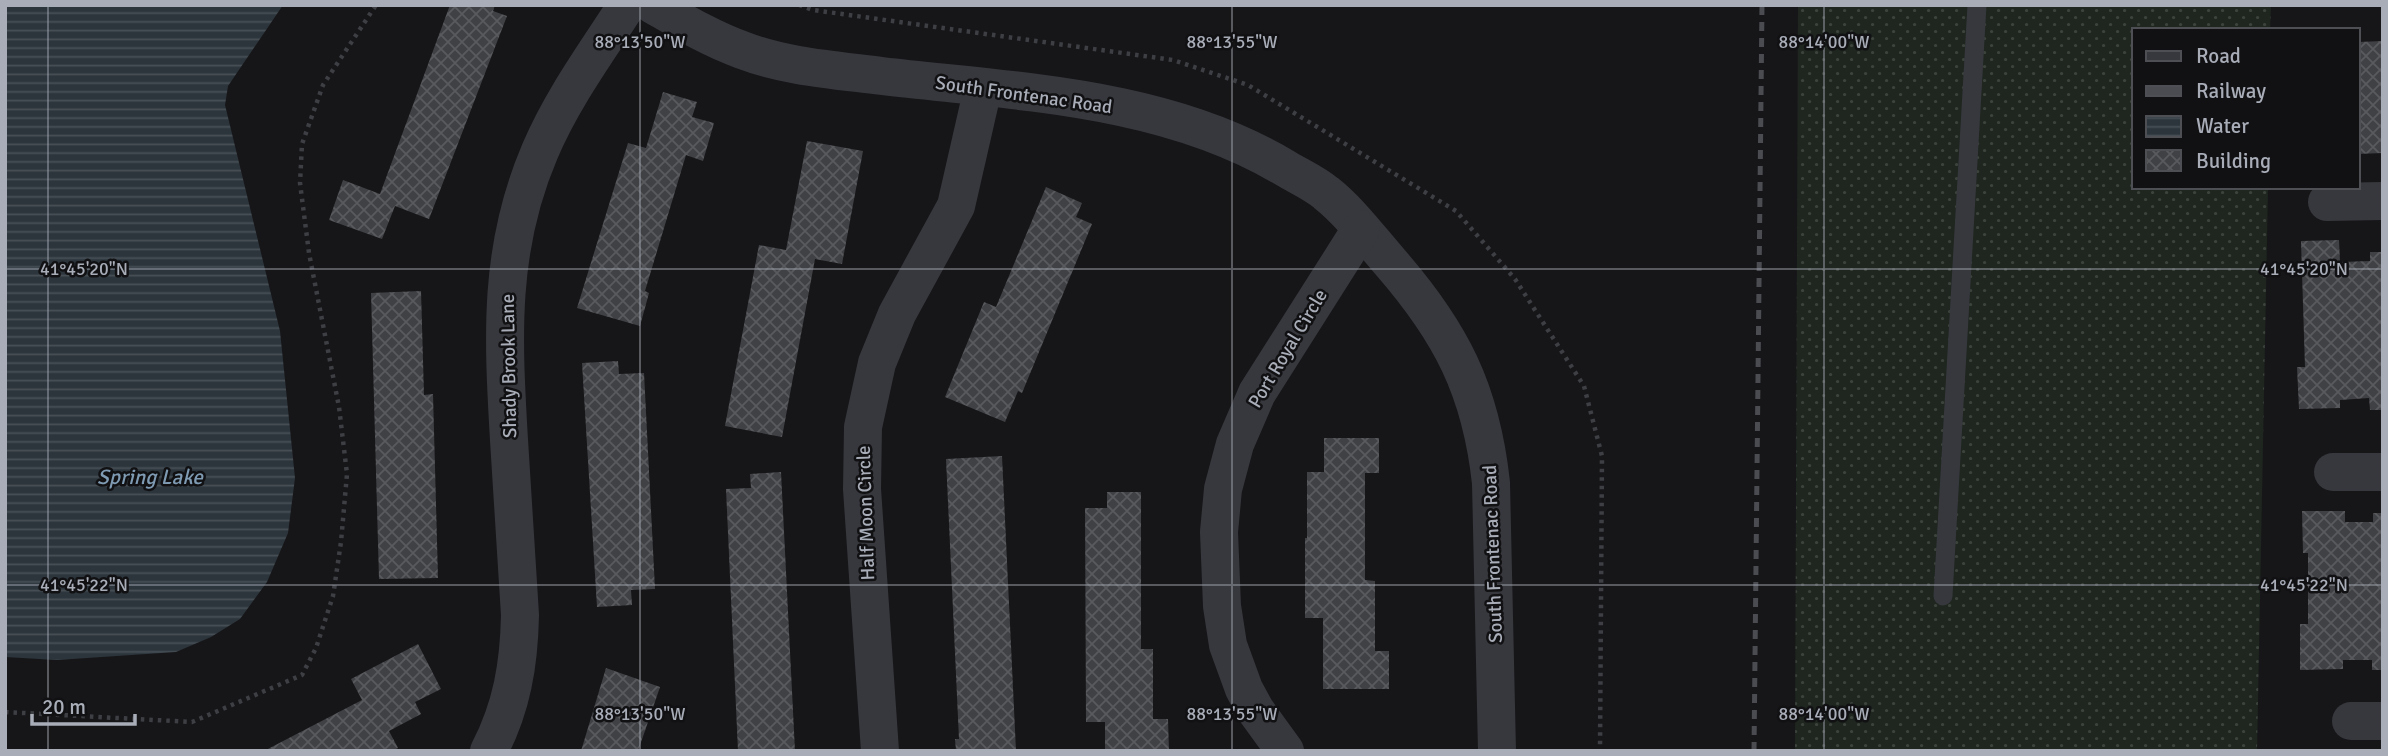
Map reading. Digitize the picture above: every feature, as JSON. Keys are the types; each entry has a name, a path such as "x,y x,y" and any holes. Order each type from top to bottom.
{"street":[{"name":"Shady Brook Lane","path":"489,751 502,727 513,691 519,655 520,615 504,347 510,254 522,199 560,107 627,5"},
{"name":"South Frontenac Road","path":"653,5 743,51 791,63 983,88 1055,94 1139,110 1251,147 1325,192 1418,294 1460,359 1480,414 1491,483 1497,751"},
{"name":"Half Moon Circle","path":"880,751 862,489 863,427 877,363 897,314 956,206 983,88"},
{"path":"2327,202 2383,201"},
{"name":"Port Royal Circle","path":"1285,751 1256,711 1244,689 1228,645 1222,606 1219,532 1223,489 1235,444 1257,393 1361,229"},
{"path":"2333,472 2383,472"}],"lane":[{"path":"1943,596 1977,5"}],"path":[{"path":"5,712 192,722 302,675 316,648 333,596 347,474 339,407 309,253 300,183 302,144 323,85 376,5"}],"shaded area":[{"path":"1798,5 2271,5 2270,28 2132,28 2132,189 2268,189 2257,751 1795,751"}],"water":[{"name":"Spring Lake","path":"5,5 283,5 228,86 225,105 280,331 295,478 288,533 267,582 240,619 211,637 176,652 57,660 5,657"}],"building":[{"path":"450,5 495,5 493,11 507,16 429,219 395,206 382,239 329,220 343,180 380,194"},
{"path":"2383,41 2383,153 2360,154 2360,42"},
{"path":"663,92 697,102 692,117 714,123 703,161 686,155 645,291 649,293 640,326 577,308 628,143 646,148"},
{"path":"807,141 863,151 842,264 815,259 782,437 725,426 759,245 786,250"},
{"path":"1046,187 1082,203 1076,217 1092,224 1022,393 1018,391 1005,422 945,397 984,302 996,307"},
{"path":"2339,240 2340,262 2370,261 2370,252 2383,252 2383,410 2370,410 2369,398 2340,400 2340,408 2299,409 2297,367 2305,367 2301,241"},
{"path":"421,291 424,395 433,394 438,578 379,579 371,293"},
{"path":"618,361 619,374 644,373 655,589 631,590 632,605 597,607 582,363"},
{"path":"1324,438 1379,438 1379,473 1365,473 1365,580 1375,581 1375,651 1389,651 1389,689 1323,689 1323,618 1305,618 1305,538 1307,472 1324,472"},
{"path":"1002,456 1016,751 956,751 955,739 959,739 946,459"},
{"path":"781,472 795,751 738,751 726,489 751,488 750,474"},
{"path":"1107,492 1141,492 1141,649 1153,649 1153,719 1168,719 1169,751 1105,751 1105,722 1086,722 1085,508 1107,508"},
{"path":"2302,511 2345,511 2345,522 2373,522 2373,513 2383,513 2383,670 2372,670 2372,660 2343,660 2343,669 2300,670 2300,624 2308,624 2308,553 2303,553"},
{"path":"418,644 441,689 415,702 421,714 389,731 398,748 392,751 264,751 362,700 351,679"},
{"path":"606,668 660,687 638,751 581,751"}],"railway":[{"path":"1754,751 1762,5"}]}
